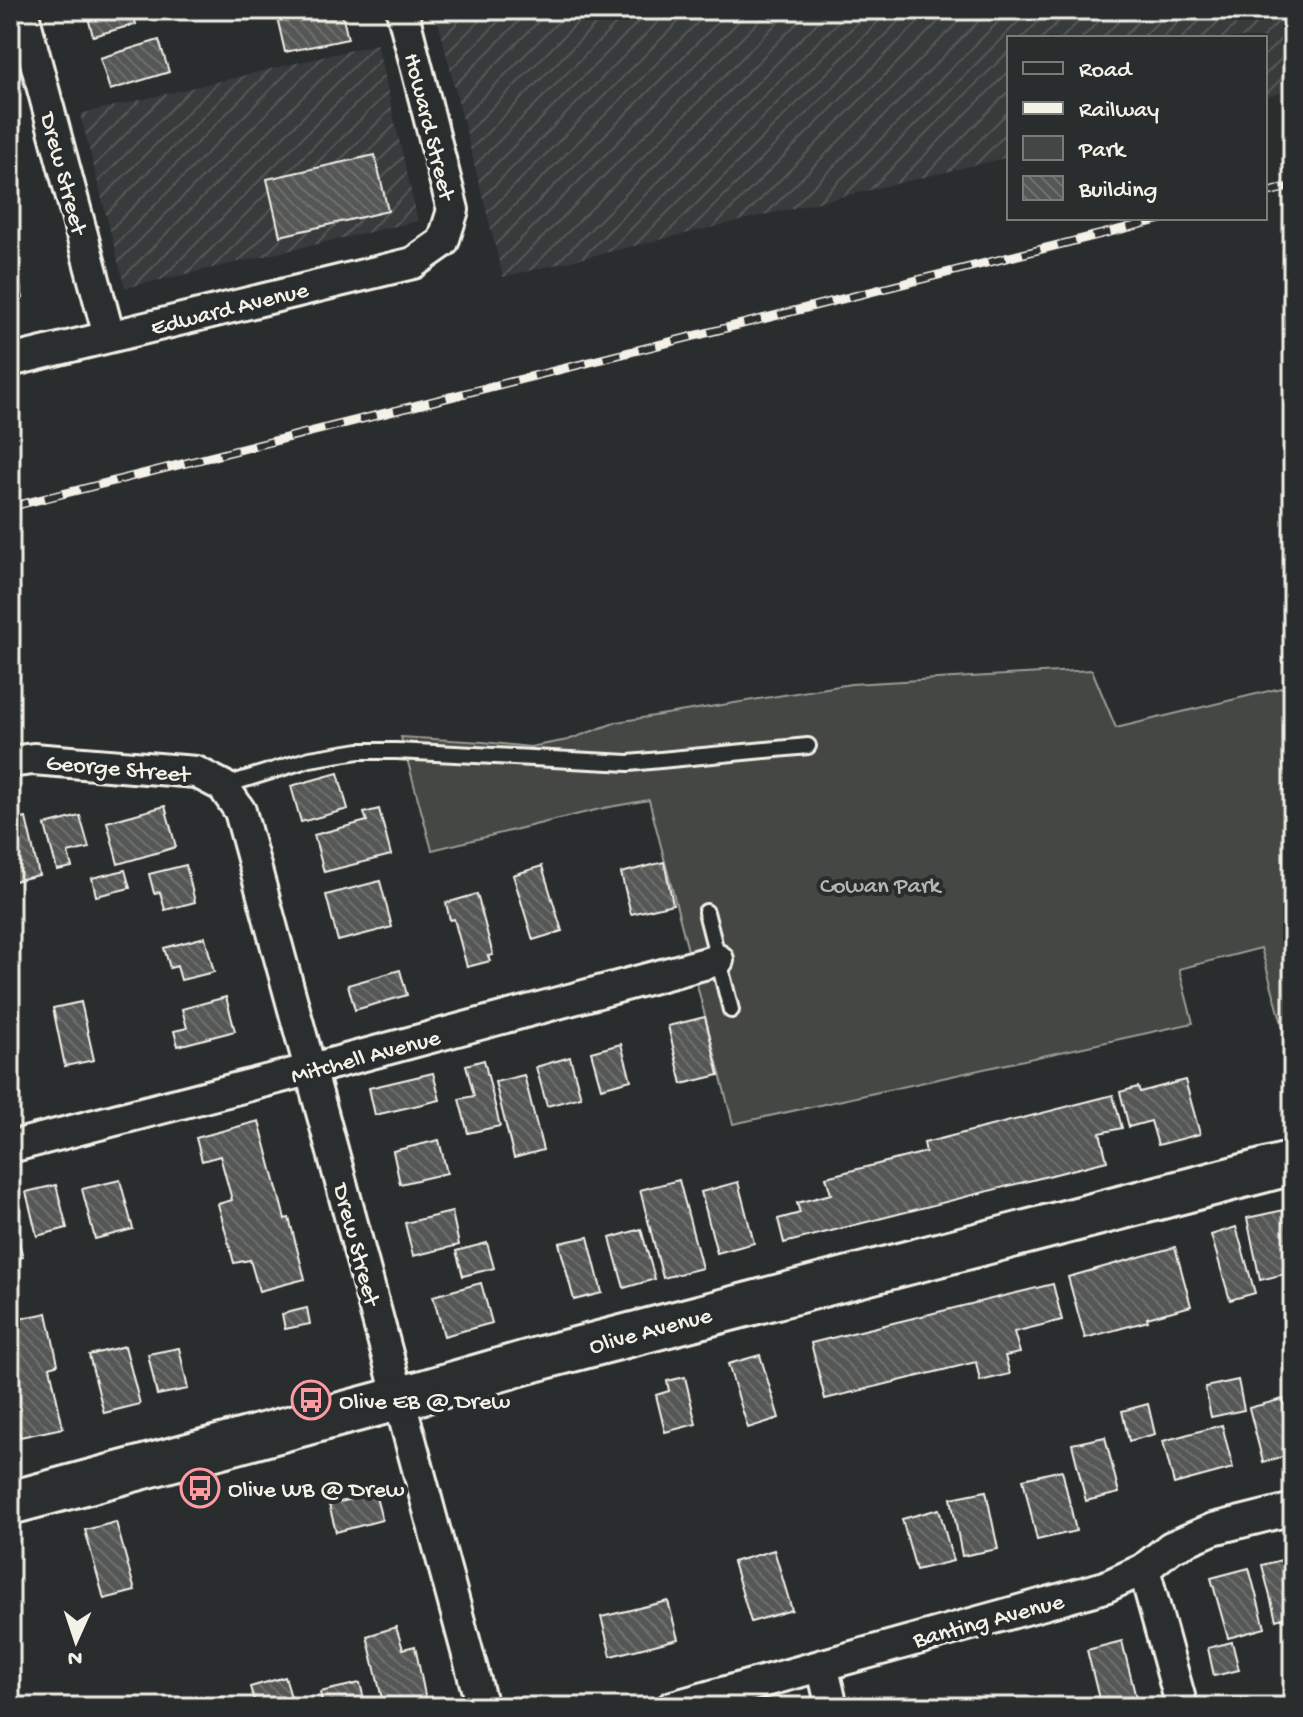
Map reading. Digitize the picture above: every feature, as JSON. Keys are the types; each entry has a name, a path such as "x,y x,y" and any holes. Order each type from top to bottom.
{"main road":[{"name":"Olive Avenue","path":"10,1503 541,1358 1293,1163"}],"street":[{"name":"Drew Street","path":"22,10 109,336"},
{"name":"Howard Street","path":"402,10 453,210 443,242"},
{"name":"Edward Avenue","path":"10,361 413,263 443,242"},
{"name":"George Street","path":"10,762 33,759 196,772 223,786"},
{"name":"Drew Street","path":"223,786 240,811 482,1707"},
{"name":"Mitchell Avenue","path":"10,1147 718,960"},
{"name":"Banting Avenue","path":"672,1707 1105,1587 1144,1569 1171,1547 1213,1529 1293,1509"},
{"path":"1144,1569 1182,1707"},
{"path":"822,1665 832,1707"}],"lane":[{"path":"223,786 310,759 359,751 629,763 808,746"},
{"path":"706,912 731,1010"}],"shaded area":[{"path":"435,10 1293,10 1293,90 1267,96 1267,36 1007,36 1007,157 503,277"},
{"path":"377,44 418,221 125,288 80,114"}],"green space":[{"name":"Cowan Park","path":"1092,670 1116,728 1293,685 1293,1063 1261,948 1179,969 1193,1023 733,1124 649,800 432,850 401,737 530,747 568,740 617,722 851,684"}],"building":[{"path":"86,10 132,10 136,24 93,36"},
{"path":"307,10 341,10 348,39 285,52 277,17"},
{"path":"159,40 169,72 110,90 100,58"},
{"path":"375,155 388,211 280,236 267,179"},
{"path":"10,238 23,298 10,301"},
{"path":"338,773 348,809 301,822 291,786"},
{"path":"165,806 176,847 118,864 107,822"},
{"path":"379,809 391,855 324,872 314,835 367,821 364,813"},
{"path":"80,816 89,848 68,853 72,867 57,870 45,825"},
{"path":"26,818 39,875 10,882 10,822"},
{"path":"664,862 673,904 631,914 621,873"},
{"path":"186,865 195,902 165,910 160,892 154,893 149,874"},
{"path":"542,866 562,931 533,940 513,875"},
{"path":"125,870 130,888 96,896 92,878"},
{"path":"380,881 392,927 338,941 326,895"},
{"path":"477,894 493,955 488,956 490,961 467,967 454,919 450,920 446,903"},
{"path":"205,937 214,972 181,980 177,966 170,968 164,948"},
{"path":"400,970 407,995 355,1010 348,985"},
{"path":"226,997 235,1031 178,1046 174,1031 187,1028 182,1009"},
{"path":"81,1002 94,1060 65,1066 53,1008"},
{"path":"705,1017 719,1075 682,1084 668,1026"},
{"path":"10,1041 20,1076 10,1079"},
{"path":"621,1044 631,1080 601,1088 591,1052"},
{"path":"570,1057 581,1097 547,1106 536,1067"},
{"path":"484,1060 500,1126 468,1133 459,1099 474,1096 466,1065"},
{"path":"433,1073 440,1100 375,1115 369,1088"},
{"path":"524,1075 543,1150 514,1158 495,1082"},
{"path":"1185,1080 1200,1134 1158,1145 1151,1121 1129,1127 1120,1092 1138,1087 1140,1092"},
{"path":"1113,1095 1122,1128 1100,1133 1107,1161 784,1243 778,1219 800,1213 797,1203 831,1194 826,1177 926,1152 924,1143"},
{"path":"259,1121 285,1219 289,1218 305,1279 259,1291 250,1260 234,1263 218,1204 232,1200 220,1156 202,1161 196,1138"},
{"path":"439,1140 447,1173 400,1184 393,1151"},
{"path":"120,1180 133,1229 95,1239 82,1189"},
{"path":"679,1180 702,1268 663,1278 640,1190"},
{"path":"738,1182 754,1243 717,1253 701,1192"},
{"path":"56,1185 67,1228 37,1236 26,1192"},
{"path":"1293,1208 1293,1272 1260,1280 1247,1218"},
{"path":"10,1211 23,1257 10,1261"},
{"path":"452,1212 459,1245 413,1256 405,1223"},
{"path":"1236,1227 1255,1293 1230,1300 1211,1235"},
{"path":"641,1229 655,1279 624,1288 610,1238"},
{"path":"588,1237 602,1293 574,1300 559,1243"},
{"path":"487,1243 494,1268 463,1276 456,1251"},
{"path":"1175,1247 1191,1306 1085,1338 1068,1277"},
{"path":"481,1283 492,1323 444,1336 433,1296"},
{"path":"1053,1284 1062,1320 1014,1332 1020,1353 1005,1356 1010,1374 980,1381 976,1362 825,1399 811,1343"},
{"path":"307,1308 310,1324 285,1329 282,1314"},
{"path":"47,1313 58,1364 50,1367 63,1428 20,1437 10,1391 10,1321"},
{"path":"125,1346 140,1404 104,1413 89,1355"},
{"path":"179,1348 188,1389 157,1395 148,1354"},
{"path":"760,1355 779,1418 748,1428 728,1364"},
{"path":"685,1377 696,1424 665,1432 656,1395 669,1391 667,1381"},
{"path":"1238,1380 1244,1410 1211,1417 1205,1387"},
{"path":"1283,1399 1293,1438 1293,1454 1263,1462 1249,1408"},
{"path":"1148,1404 1155,1434 1129,1441 1122,1411"},
{"path":"1222,1425 1233,1468 1174,1484 1163,1441"},
{"path":"1105,1437 1119,1493 1086,1501 1072,1444"},
{"path":"1062,1470 1076,1531 1037,1540 1023,1479"},
{"path":"986,1491 998,1549 962,1556 951,1498"},
{"path":"375,1493 382,1520 336,1532 329,1505"},
{"path":"939,1509 953,1561 916,1570 902,1519"},
{"path":"116,1522 135,1591 104,1599 85,1530"},
{"path":"774,1550 792,1610 751,1622 733,1562"},
{"path":"1293,1557 1293,1615 1276,1620 1262,1565"},
{"path":"1249,1568 1265,1628 1228,1638 1211,1578"},
{"path":"668,1601 678,1639 611,1656 601,1617"},
{"path":"396,1627 403,1649 415,1646 427,1705 384,1707 367,1636"},
{"path":"1122,1641 1137,1702 1101,1707 1087,1650"},
{"path":"1232,1642 1239,1670 1214,1676 1208,1648"},
{"path":"285,1677 294,1707 256,1707 250,1687"},
{"path":"360,1683 366,1707 323,1707 320,1692"},
{"path":"224,1697 226,1707 185,1707 185,1706"}],"railway":[{"path":"1267,192 1293,186"},
{"path":"10,507 1158,220"}],"place":[{"name":"Olive EB @ Drew","path":"311,1400"},
{"name":"Olive WB @ Drew","path":"200,1488"}]}
